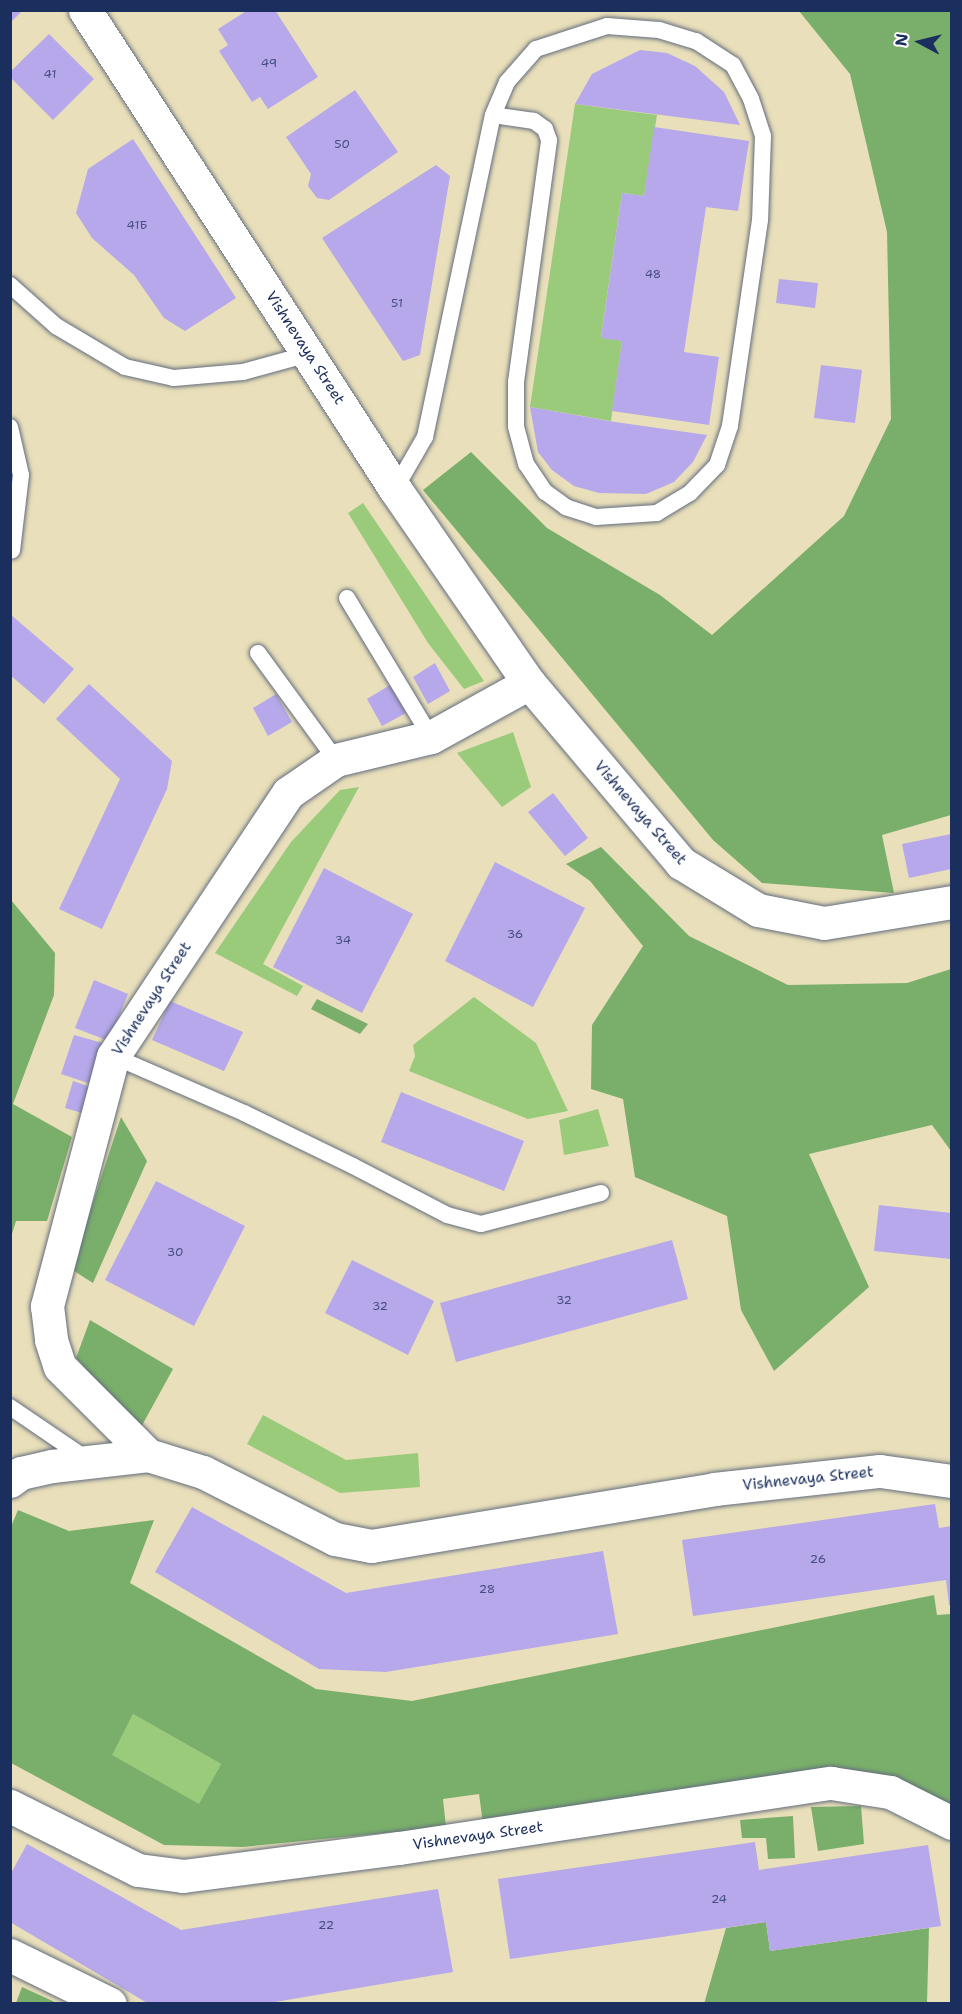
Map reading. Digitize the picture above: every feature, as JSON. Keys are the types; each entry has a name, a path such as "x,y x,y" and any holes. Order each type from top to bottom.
{"street":[{"name":"Vishnevaya Street","path":"85,10 395,489 529,683 681,863 758,910 824,923 951,902"},
{"name":"Vishnevaya Street","path":"148,1455 60,1367 51,1340 47,1306 113,1056 185,956 288,793 336,760 431,737 529,683"},
{"name":"Vishnevaya Street","path":"10,1481 21,1473 148,1455 203,1472 335,1539 371,1546 714,1489 880,1471 951,1481"},
{"name":"Vishnevaya Street","path":"10,1806 138,1870 183,1876 428,1844 831,1784 890,1792 951,1823"},
{"path":"10,1955 110,2004"}],"lane":[{"path":"395,489 425,437 493,115 507,82 536,49 607,26 659,30 696,41 733,65 751,99 763,136 760,220 730,426 717,465 690,493 657,513 596,517 566,507 544,492 526,464 516,426 516,382 549,140 545,129 534,121 493,115"},
{"path":"10,285 56,326 125,368 174,378 243,372 309,354"},
{"path":"10,427 21,475 12,550"},
{"path":"346,598 431,737"},
{"path":"258,653 336,760"},
{"path":"113,1056 244,1113 447,1215 481,1224 601,1193"},
{"path":"10,1407 91,1462"}],"green space":[{"path":"799,11 951,11 951,815 882,835 894,893 762,883 713,840 423,490 471,452 547,528 660,595 712,635 844,516 891,419 887,232 850,74"},
{"path":"575,104 657,115 644,196 622,193 601,337 622,341 611,421 530,407"},
{"path":"363,503 484,681 464,689 428,643 348,513"},
{"path":"513,732 531,787 502,807 457,753"},
{"path":"359,787 263,964 303,986 297,996 215,953 291,842 340,790"},
{"path":"601,847 689,936 788,985 907,983 951,969 951,1151 932,1125 809,1154 869,1287 774,1371 741,1310 727,1216 635,1177 623,1099 591,1089 592,1025 643,946 590,881 566,864"},
{"path":"11,900 55,953 54,995 13,1104 72,1137 47,1221 16,1221 11,1237"},
{"path":"474,997 536,1043 568,1111 528,1119 409,1071 415,1056 413,1045"},
{"path":"317,999 368,1024 360,1034 311,1009"},
{"path":"598,1109 609,1146 564,1155 559,1120"},
{"path":"121,1117 147,1161 93,1283 71,1269"},
{"path":"90,1320 173,1369 140,1429 76,1358"},
{"path":"263,1415 346,1460 418,1453 420,1487 340,1493 247,1444"},
{"path":"18,1510 69,1531 154,1520 130,1583 316,1689 412,1701 934,1595 937,1615 951,1614 951,1805 896,1778 836,1767 712,1790 483,1824 479,1794 443,1799 446,1827 242,1847 164,1845 11,1763 10,1529","holes":["133,1714 221,1764 199,1804 112,1755"]},
{"path":"133,1714 221,1764 199,1805 111,1755"},
{"path":"861,1806 864,1844 818,1851 811,1807"},
{"path":"793,1816 795,1858 768,1859 766,1838 742,1838 740,1820"},
{"path":"766,1922 770,1951 929,1928 927,2003 704,2004 726,1928"},
{"path":"22,1987 57,2003 16,2003"}],"building":[{"path":"10,10 23,10 10,23"},
{"path":"248,10 275,10 318,77 268,109 260,97 252,102 219,51 228,45 218,29"},
{"path":"49,34 94,79 53,120 10,77 10,72"},
{"path":"640,50 667,53 695,66 724,92 740,125 575,104 592,74"},
{"path":"355,90 398,152 329,200 317,198 308,186 311,174 286,137"},
{"path":"654,127 749,141 738,211 706,207 684,352 719,357 709,425 612,411 622,341 601,338 622,193 644,196"},
{"path":"133,139 236,298 185,331 164,318 134,275 92,238 76,213 88,169"},
{"path":"436,165 450,176 420,355 403,361 322,238"},
{"path":"779,279 818,283 815,308 776,303"},
{"path":"821,365 862,370 855,423 814,418"},
{"path":"530,407 707,435 693,462 674,482 646,494 599,493 574,486 552,470 538,452"},
{"path":"10,614 74,669 44,704 10,675"},
{"path":"435,663 450,691 428,704 413,677"},
{"path":"89,684 172,761 167,789 102,929 59,909 120,779 56,719"},
{"path":"390,685 406,713 382,726 367,699"},
{"path":"276,694 292,722 268,736 253,708"},
{"path":"553,793 588,838 565,856 528,812"},
{"path":"951,834 951,869 909,878 902,844"},
{"path":"495,862 585,908 533,1007 445,961"},
{"path":"324,868 413,914 362,1013 273,967"},
{"path":"94,980 128,994 109,1041 75,1028"},
{"path":"170,1001 243,1032 224,1071 152,1040"},
{"path":"74,1035 106,1044 94,1085 61,1074"},
{"path":"73,1081 96,1089 89,1115 65,1108"},
{"path":"401,1092 524,1141 504,1191 381,1142"},
{"path":"156,1181 245,1226 194,1326 105,1280"},
{"path":"879,1205 951,1213 951,1259 874,1251"},
{"path":"672,1240 688,1299 456,1362 440,1303"},
{"path":"352,1260 434,1301 408,1355 325,1313"},
{"path":"935,1504 939,1528 951,1526 951,1605 949,1605 946,1580 693,1616 682,1540"},
{"path":"192,1507 346,1593 603,1551 618,1634 386,1672 319,1669 155,1572"},
{"path":"755,1842 759,1870 928,1845 941,1926 770,1951 766,1922 510,1959 498,1879"},
{"path":"27,1844 181,1930 438,1889 453,1972 263,2004 149,2004 10,1922 10,1875"}]}
